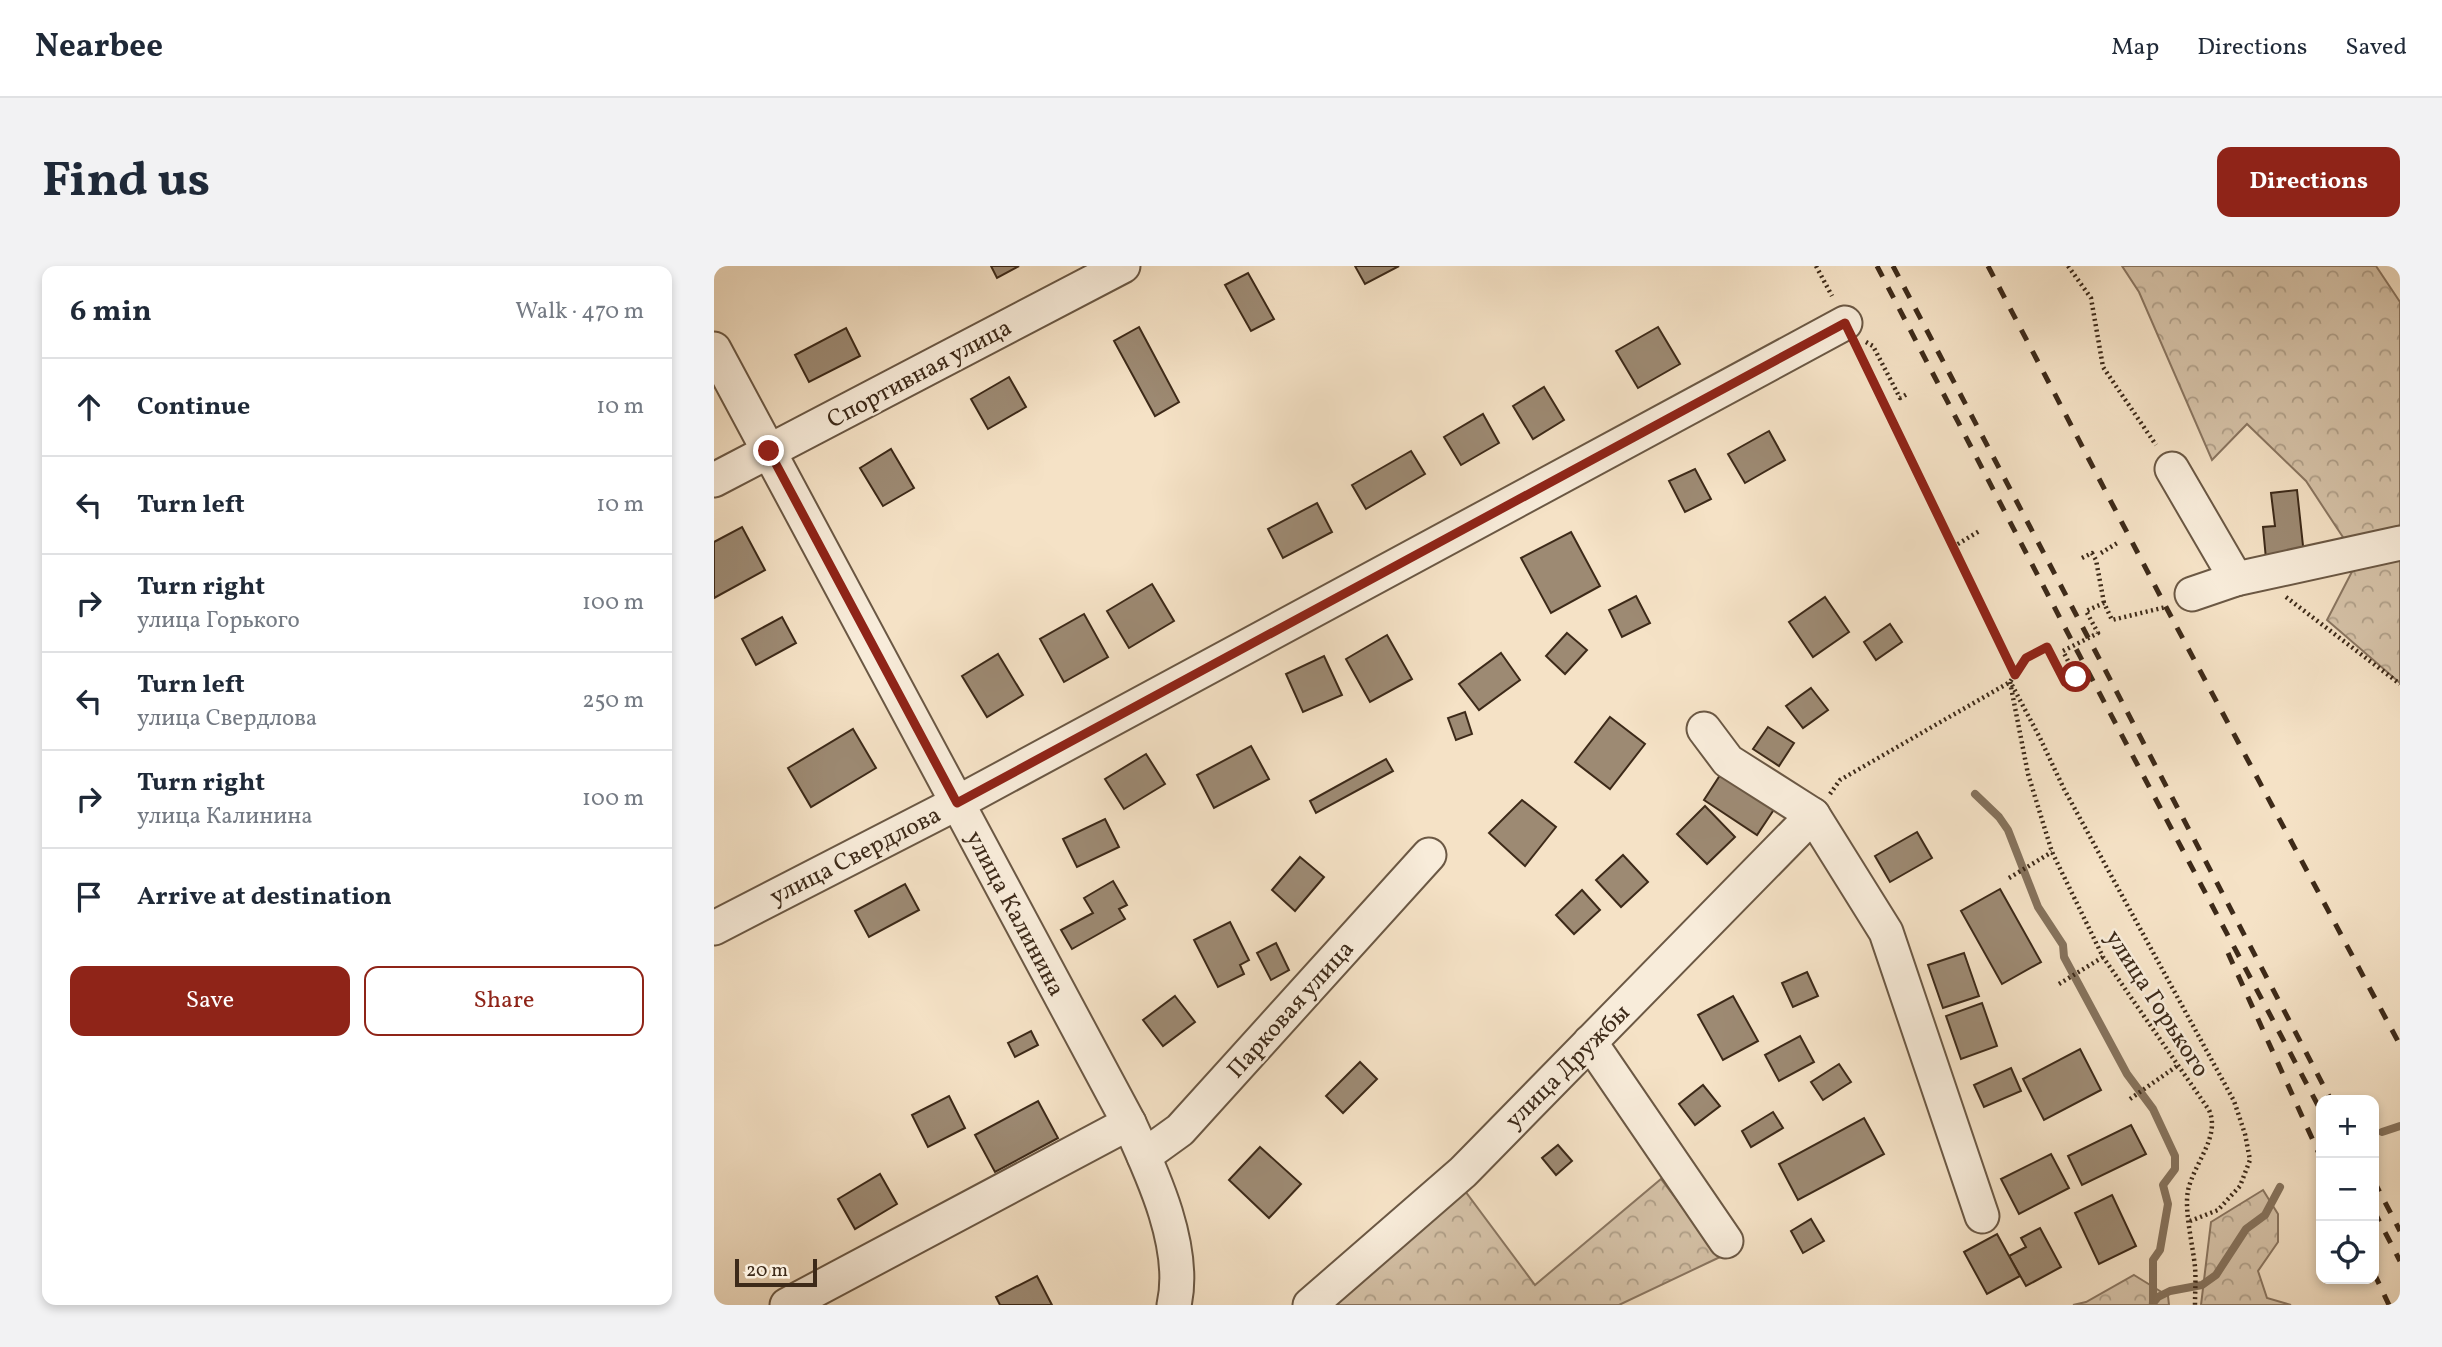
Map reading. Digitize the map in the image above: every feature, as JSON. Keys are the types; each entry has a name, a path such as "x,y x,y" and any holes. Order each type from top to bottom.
{"street":[{"name":"Спортивная улица","path":"714,480 1119,267"},
{"name":"улица Свердлова","path":"714,928 957,803 1848,327"},
{"name":"улица Калинина","path":"714,349 1129,1123 1171,1231 1176,1263 1177,1294 1174,1305"},
{"path":"2172,469 2236,579"},
{"path":"2179,600 2236,579 2400,543"},
{"path":"1704,729 1728,761 1813,815 1886,932 1982,1216"},
{"name":"улица Дружбы","path":"1310,1305 1463,1171 1813,815"},
{"name":"Парковая улица","path":"1144,1156 1181,1130 1429,855"},
{"path":"1590,1042 1726,1241"},
{"path":"787,1305 1129,1123"}],"path":[{"path":"1816,266 2015,675"},
{"path":"2068,266 2091,298 2103,367 2172,469"},
{"path":"1848,327 1872,346 1900,398 1909,393"},
{"path":"1953,547 1981,530"},
{"path":"2101,553 2119,542"},
{"path":"2081,558 2092,553 2096,560 2104,603 2112,620 2179,600"},
{"path":"2236,579 2269,588 2285,597 2400,684"},
{"path":"1813,815 1840,780 2010,682 2026,658 2047,647 2065,682 2076,677 2063,651 2098,633 2086,611 2104,603"},
{"path":"2010,682 2064,789 2234,1101 2250,1160 2240,1186 2218,1210 2190,1221"},
{"name":"улица Горького","path":"2010,682 2028,774 2052,852 2103,957 2209,1110 2214,1122 2211,1135 2191,1174 2187,1195 2195,1268 2195,1305"},
{"path":"2009,877 2052,852"},
{"path":"2059,984 2103,957"},
{"path":"2130,1099 2177,1066"}],"green space":[{"path":"2122,266 2376,266 2400,302 2400,683 2327,620 2358,560 2306,481 2247,424 2212,460 2139,292"},
{"path":"1661,1179 1720,1257 1619,1305 1328,1305 1465,1191 1535,1285"},
{"path":"2263,1190 2278,1214 2278,1242 2258,1271 2267,1298 2291,1305 2201,1305 2211,1222"},
{"path":"2134,1275 2168,1296 2169,1305 2073,1305 2086,1302"}],"building":[{"path":"991,266 1019,266 997,278"},
{"path":"1355,266 1399,266 1365,284"},
{"path":"1248,273 1274,319 1251,331 1225,285"},
{"path":"1139,327 1179,402 1155,416 1114,341"},
{"path":"1658,327 1680,364 1638,388 1616,351"},
{"path":"846,328 860,356 809,382 795,355"},
{"path":"1009,377 1026,407 988,429 971,399"},
{"path":"1544,387 1564,420 1533,439 1513,406"},
{"path":"1483,414 1499,443 1461,465 1444,437"},
{"path":"1769,431 1785,460 1745,483 1728,454"},
{"path":"891,449 914,488 883,506 860,468"},
{"path":"1411,451 1425,474 1366,509 1352,485"},
{"path":"1695,469 1711,499 1685,512 1669,481"},
{"path":"2297,490 2304,555 2266,559 2263,527 2275,526 2271,493"},
{"path":"1317,503 1332,532 1283,558 1268,529"},
{"path":"742,527 765,570 714,598 714,542"},
{"path":"1571,532 1600,586 1551,613 1521,558"},
{"path":"1152,584 1174,621 1129,648 1107,611"},
{"path":"1636,596 1650,623 1622,637 1609,610"},
{"path":"1825,597 1849,632 1813,657 1789,622"},
{"path":"1084,614 1108,657 1064,682 1040,639"},
{"path":"782,617 796,643 756,665 742,639"},
{"path":"1890,624 1902,642 1876,660 1864,642"},
{"path":"1567,633 1587,650 1565,674 1546,656"},
{"path":"1387,635 1412,679 1370,702 1346,659"},
{"path":"1501,653 1520,680 1479,710 1459,684"},
{"path":"998,654 1023,695 987,717 962,676"},
{"path":"1324,656 1342,695 1303,712 1286,674"},
{"path":"1811,688 1828,710 1803,728 1786,706"},
{"path":"1465,712 1472,734 1456,740 1448,718"},
{"path":"1610,717 1645,744 1610,789 1575,762"},
{"path":"1768,727 1794,743 1779,766 1753,749"},
{"path":"853,729 876,768 811,807 788,768"},
{"path":"1251,746 1269,779 1214,808 1197,775"},
{"path":"1146,754 1165,784 1124,809 1105,779"},
{"path":"1386,759 1393,771 1316,813 1310,801"},
{"path":"1726,766 1779,802 1757,835 1704,800"},
{"path":"1522,800 1556,827 1525,866 1489,833"},
{"path":"1705,806 1735,837 1707,864 1677,834"},
{"path":"1105,819 1119,847 1077,867 1063,839"},
{"path":"1917,832 1932,858 1890,882 1875,856"},
{"path":"1623,855 1648,882 1621,907 1596,880"},
{"path":"1300,857 1324,877 1295,911 1272,890"},
{"path":"1113,881 1127,905 1119,909 1125,919 1072,949 1061,930 1093,913 1084,898"},
{"path":"905,884 919,910 869,937 855,911"},
{"path":"2000,889 2041,962 2002,984 1961,911"},
{"path":"1582,890 1600,910 1574,934 1556,915"},
{"path":"1230,922 1249,960 1240,965 1244,974 1218,987 1194,940"},
{"path":"1276,943 1289,970 1271,980 1257,953"},
{"path":"1964,953 1979,996 1943,1008 1928,965"},
{"path":"1807,972 1818,996 1793,1007 1782,983"},
{"path":"1175,996 1195,1022 1163,1046 1143,1020"},
{"path":"1733,996 1758,1041 1723,1060 1698,1015"},
{"path":"1982,1003 1997,1046 1961,1059 1946,1016"},
{"path":"1031,1031 1038,1045 1015,1057 1008,1043"},
{"path":"1800,1036 1814,1062 1779,1081 1765,1055"},
{"path":"2080,1049 2101,1090 2044,1120 2023,1079"},
{"path":"1360,1062 1377,1079 1343,1113 1326,1096"},
{"path":"1839,1064 1851,1082 1823,1100 1811,1082"},
{"path":"2011,1068 2021,1091 1984,1107 1974,1085"},
{"path":"1703,1085 1720,1106 1695,1125 1679,1104"},
{"path":"949,1096 965,1128 928,1147 912,1115"},
{"path":"1038,1101 1058,1138 995,1172 975,1135"},
{"path":"1773,1112 1783,1128 1751,1147 1742,1131"},
{"path":"1864,1118 1884,1154 1798,1200 1779,1164"},
{"path":"2131,1125 2146,1154 2082,1185 2068,1156"},
{"path":"1558,1145 1572,1161 1556,1175 1542,1158"},
{"path":"1260,1147 1301,1184 1269,1218 1229,1180"},
{"path":"2051,1154 2069,1188 2019,1214 2001,1179"},
{"path":"880,1174 897,1204 855,1229 838,1199"},
{"path":"2112,1195 2136,1246 2099,1264 2075,1213"},
{"path":"1811,1219 1824,1241 1803,1253 1791,1231"},
{"path":"2040,1228 2061,1267 2026,1286 2009,1256 2026,1247 2021,1238"},
{"path":"1997,1234 2020,1276 1987,1294 1964,1252"},
{"path":"1037,1276 1052,1305 1000,1305 996,1297"}],"waterway":[{"path":"1975,794 1999,817 2008,830 2038,907 2063,945 2064,957 2127,1074 2153,1109 2175,1156 2175,1169 2163,1185 2168,1204 2160,1250 2153,1260 2153,1304"},
{"path":"2382,1132 2400,1126"},
{"path":"2153,1303 2170,1291 2202,1285 2216,1275 2246,1229 2265,1215 2280,1187"}],"railway":[{"path":"1877,266 2316,1102"},
{"path":"1893,266 2328,1095"},
{"path":"1988,266 2400,1045"},
{"path":"2228,953 2316,1147"},
{"path":"2379,1191 2400,1231"},
{"path":"2379,1221 2400,1261"},
{"path":"2379,1284 2389,1305"}],"route":[{"path":"769,451 957,803 1845,323 2015,675 2026,658 2047,647 2065,682 2076,677"}]}
